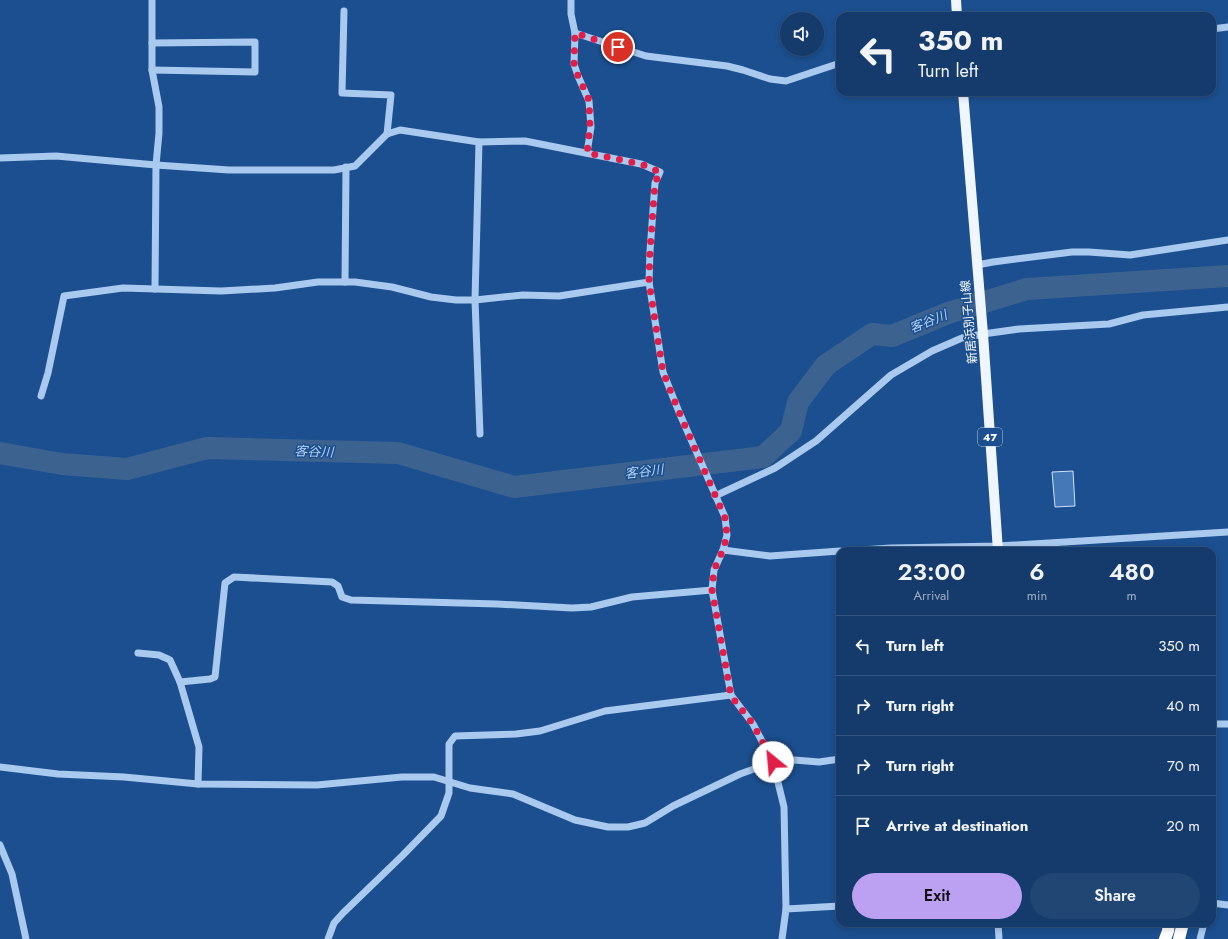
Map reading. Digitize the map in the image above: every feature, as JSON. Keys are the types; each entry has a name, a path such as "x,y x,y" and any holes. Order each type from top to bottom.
{"highway":[{"path":"1164,939 1168,927"},
{"path":"1179,939 1182,927"}],"main road":[{"path":"956,0 957,12"},
{"name":"新居浜別子山線","path":"963,96 998,547"}],"street":[{"path":"152,0 152,70 159,107 159,133 156,165 155,289"},
{"path":"571,0 571,14 575,33 574,64 589,100 590,127 587,153"},
{"path":"344,11 342,93 391,96 388,134"},
{"path":"1216,28 1228,27"},
{"path":"575,33 646,56 727,66 770,79 786,81 836,64"},
{"path":"152,43 255,42 255,72 152,70"},
{"path":"0,158 56,156 156,165 237,170 334,170 355,166 388,134 400,130 479,142 525,141 641,164 660,172 655,183 649,282 663,372 725,518 727,535 723,550 714,570 712,590 731,696 753,724 773,762 784,807 786,909 782,939"},
{"path":"479,142 475,300 480,434"},
{"path":"345,282 346,167"},
{"path":"977,269 993,262 1072,252 1130,255 1228,240"},
{"path":"40,396 48,373 64,296 123,288 221,291 274,288 318,282 355,282 392,287 431,297 456,300 475,300 523,295 559,296 649,282"},
{"path":"715,494 775,468 816,441 891,375 932,351 982,329 1019,329 1108,324 1143,315 1228,307"},
{"path":"1012,547 1228,532"},
{"path":"723,550 770,556 836,551"},
{"path":"180,682 210,679 215,677 225,583 234,577 332,582 338,586 342,597 351,600 497,604 572,608 591,607 632,597 712,590"},
{"path":"138,653 159,655 170,660 180,682 199,747 198,784"},
{"path":"328,939 334,924 343,913 441,816 449,793 450,744 455,736 516,734 540,731 605,711 731,696"},
{"path":"1216,724 1228,724"},
{"path":"0,767 58,774 124,777 198,784 317,785 410,777 434,777 470,788 513,794 575,820 608,827 628,827 645,823 673,806 733,777 773,762 794,760 819,762 836,760"},
{"path":"0,845 12,874 26,939"},
{"path":"1216,904 1228,905"},
{"path":"786,909 836,906"},
{"path":"998,927 999,939"},
{"path":"1200,939 1203,927"}],"building":[{"path":"1073,471 1075,506 1055,507 1052,472"}],"waterway":[{"name":"客谷川","path":"0,453 62,464 127,469 207,448 398,453 514,487 763,457 791,431 798,402 826,365 872,334 892,336 948,313 1027,289 1228,276"}],"route":[{"path":"618,47 575,33 574,64 589,100 590,127 587,153 641,164 660,172 655,183 649,282 663,372 725,518 727,535 723,550 714,570 712,590 731,696 753,724 773,762"}]}
